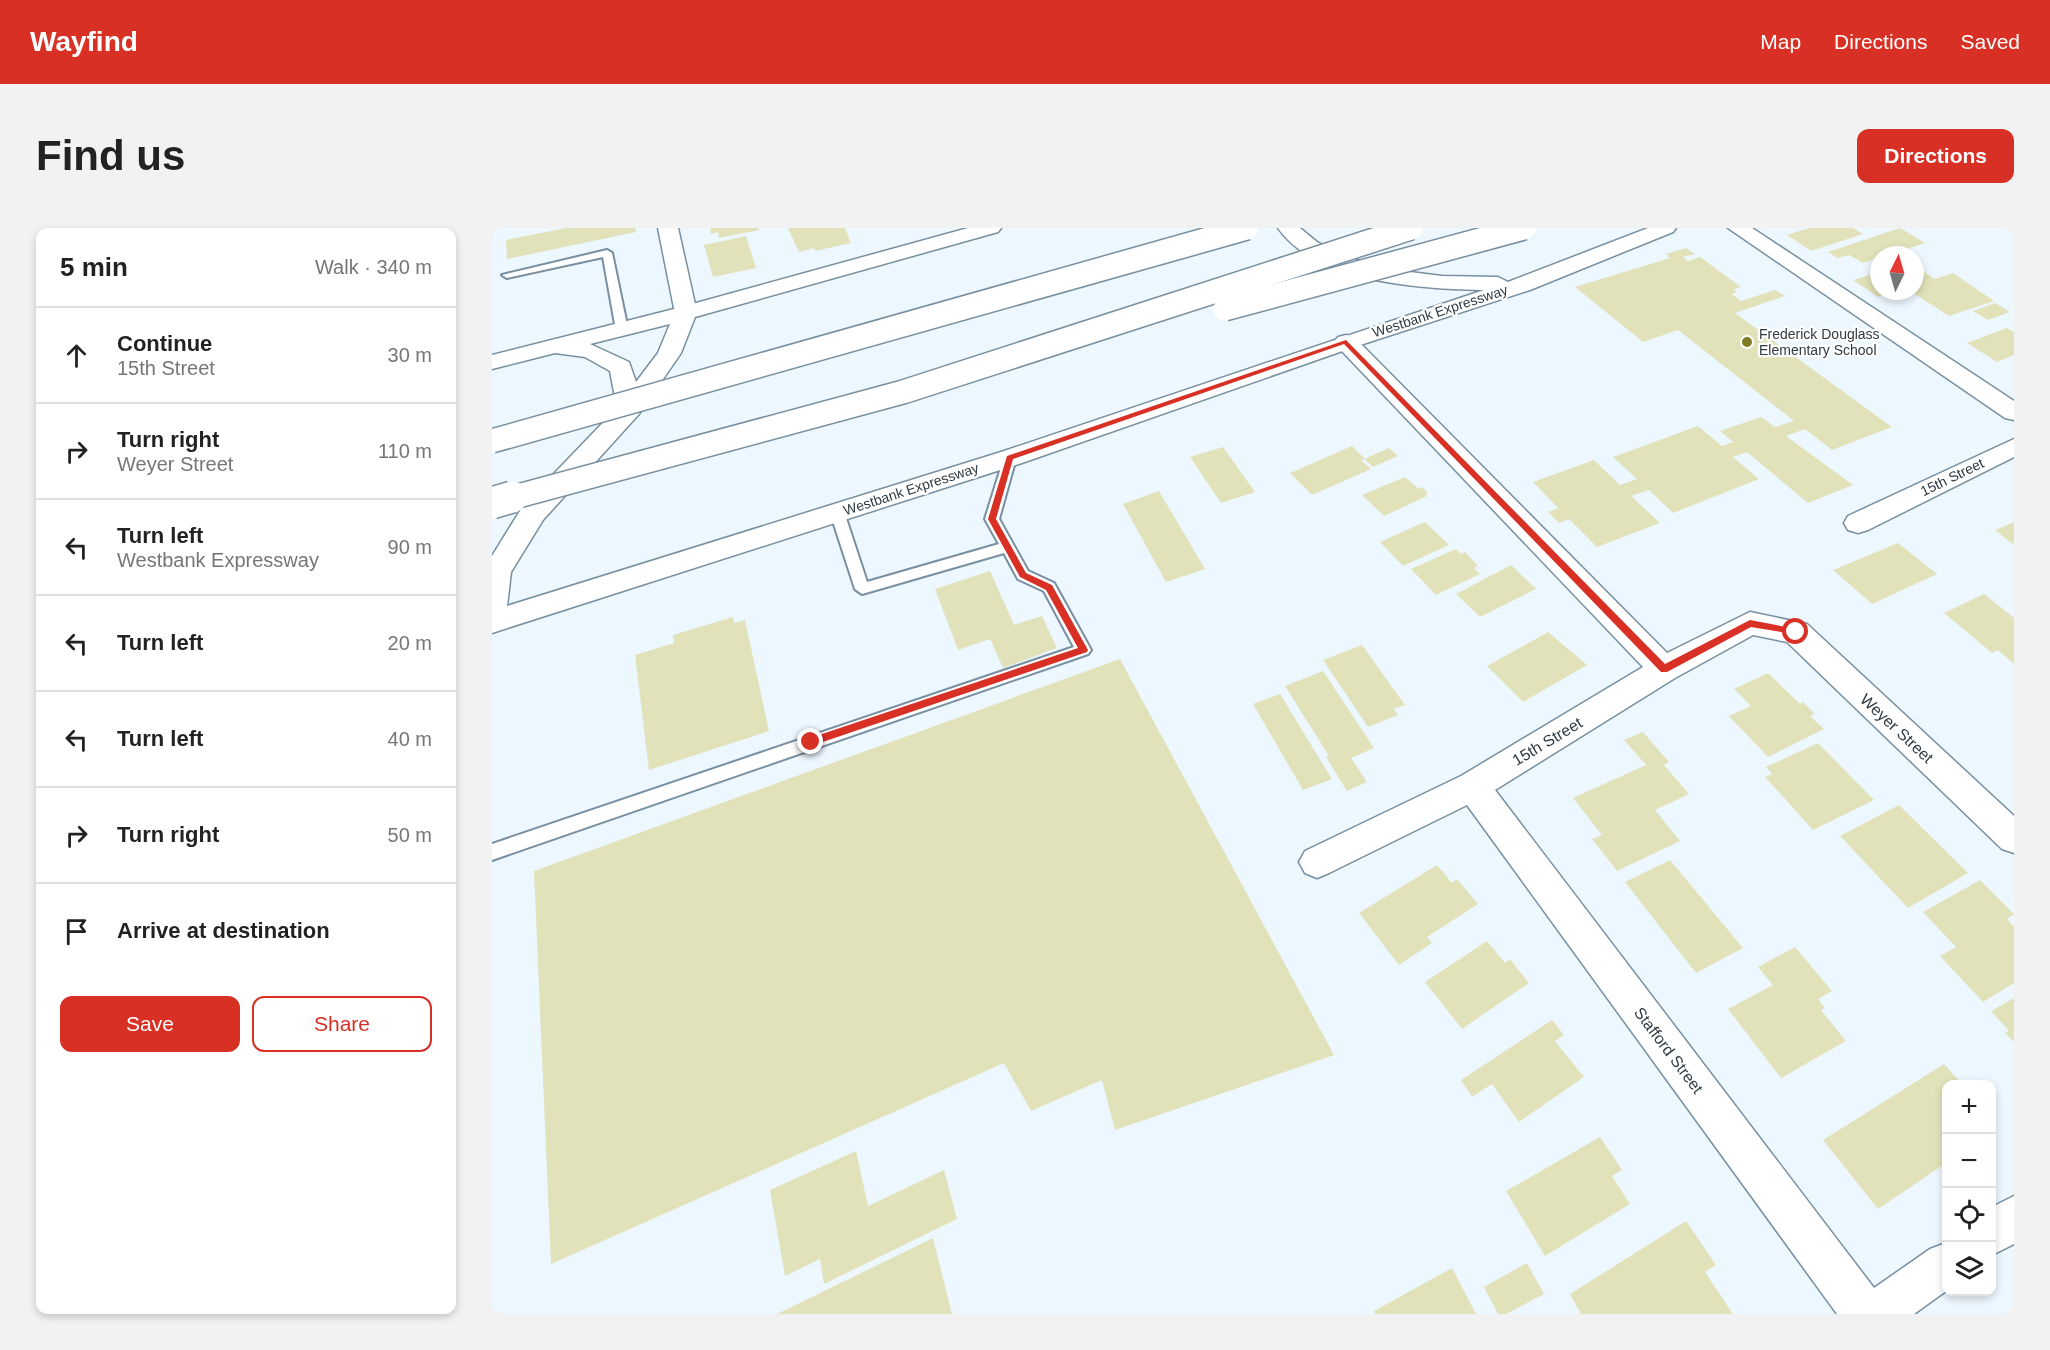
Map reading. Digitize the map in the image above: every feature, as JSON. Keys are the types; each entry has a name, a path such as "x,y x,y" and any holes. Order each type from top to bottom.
{"main road":[{"path":"492,611 497,571 533,513 630,409 669,353 686,313 668,228"},
{"path":"492,362 686,313 991,228"},
{"path":"492,441 1247,228"},
{"path":"1288,228 1322,254 1367,271 1429,282 1522,285"},
{"path":"903,392 1411,228"},
{"path":"492,503 903,392 1325,284 1524,228"},
{"name":"Westbank Expressway","path":"492,622 1010,458 1346,342 1522,285 1666,228"},
{"path":"1738,228 2014,412"},
{"path":"1346,342 1664,669"},
{"path":"556,347 590,351 621,367 630,409"},
{"name":"15th Street","path":"1858,523 2014,447"},
{"name":"15th Street","path":"1317,862 1473,786 1664,669 1750,623 1775,628"},
{"name":"Weyer Street","path":"1775,628 1796,632 2014,838"},
{"name":"Stafford Street","path":"1473,786 1865,1314"},
{"path":"1996,1230 2014,1218"},
{"path":"1875,1314 1942,1268"}],"lane":[{"path":"507,275 607,253 622,330"},
{"path":"492,852 1083,650 1049,587 1023,575 992,519 1010,458"},
{"path":"837,512 862,589 1007,547"}],"building":[{"path":"566,228 635,228 636,232 507,259 506,240"},
{"path":"710,228 758,228 759,230 719,238 718,232 711,234"},
{"path":"788,228 845,228 851,243 799,252"},
{"path":"1809,228 1853,228 1863,234 1811,251 1787,235"},
{"path":"1900,228 1925,243 1916,246 1870,246 1870,261 1863,263 1849,255 1837,258 1828,252"},
{"path":"746,236 756,268 713,277 704,245"},
{"path":"1686,248 1695,254 1683,257 1688,261 1700,257 1741,287 1734,289 1737,292 1732,294 1741,301 1775,290 1785,296 1735,313 1892,427 1832,450 1805,429 1786,436 1853,485 1808,503 1747,452 1733,457 1759,479 1673,513 1649,490 1631,496 1660,523 1597,547 1569,519 1559,523 1548,512 1558,508 1533,482 1594,460 1620,485 1637,479 1613,457 1698,426 1722,446 1733,442 1720,431 1761,417 1775,427 1794,421 1678,330 1643,342 1575,287 1670,258 1666,254"},
{"path":"1924,272 1935,279 1953,273 1994,301 1949,316 1924,300"},
{"path":"1870,275 1870,292 1853,280"},
{"path":"1995,303 2010,312 1988,320 1973,311"},
{"path":"2007,328 2014,332 2014,355 1997,362 1967,343"},
{"path":"1352,446 1365,459 1361,460 1371,469 1312,495 1290,473"},
{"path":"1223,447 1255,492 1221,503 1190,457"},
{"path":"1389,448 1398,456 1373,467 1364,459"},
{"path":"1405,477 1419,489 1422,487 1428,493 1425,494 1427,496 1384,516 1362,495"},
{"path":"1159,491 1205,569 1166,582 1123,504"},
{"path":"1425,522 1449,545 1403,566 1380,542"},
{"path":"2014,522 2014,545 1995,530"},
{"path":"1898,543 1937,574 1872,604 1833,570"},
{"path":"1456,549 1461,554 1465,552 1478,566 1474,568 1480,574 1436,595 1411,569"},
{"path":"1511,565 1536,589 1480,617 1456,594"},
{"path":"990,571 1014,625 1042,616 1057,648 1003,668 990,639 958,650 935,589"},
{"path":"1984,594 2014,618 2014,664 1998,650 1992,653 1944,613"},
{"path":"733,617 734,623 745,620 769,731 649,770 635,655 674,643 673,635"},
{"path":"1548,632 1587,665 1523,702 1487,666"},
{"path":"1362,645 1405,705 1394,709 1398,715 1368,727 1323,660"},
{"path":"1120,659 1334,1055 1115,1130 1102,1080 1031,1111 1004,1063 551,1264 534,871"},
{"path":"1323,671 1374,748 1351,758 1367,782 1347,791 1326,757 1329,756 1285,686"},
{"path":"1768,673 1800,704 1803,702 1815,714 1810,716 1824,729 1768,757 1729,716 1751,706 1734,689"},
{"path":"1280,694 1332,779 1303,790 1253,704"},
{"path":"1643,732 1669,762 1664,765 1689,794 1655,810 1680,841 1617,871 1592,839 1602,835 1573,798 1646,765 1624,740"},
{"path":"1818,743 1874,800 1813,830 1765,777 1772,774 1766,767"},
{"path":"1899,805 1968,873 1908,908 1840,836"},
{"path":"1670,860 1743,948 1696,973 1625,882"},
{"path":"1437,865 1452,883 1457,879 1478,904 1427,937 1432,943 1399,965 1359,913"},
{"path":"1980,880 2014,914 2007,919 2014,927 2014,983 1983,1002 1940,956 1956,947 1923,912"},
{"path":"1487,941 1505,963 1510,959 1529,983 1462,1029 1425,982"},
{"path":"1795,947 1832,991 1818,999 1825,1008 1821,1010 1846,1041 1781,1078 1728,1009 1773,985 1758,967"},
{"path":"2014,998 2014,1042 2005,1033 2009,1031 1991,1011"},
{"path":"1552,1020 1564,1035 1555,1041 1584,1077 1519,1122 1492,1084 1472,1097 1461,1080"},
{"path":"1944,1064 1958,1080 1942,1080 1942,1166 1878,1209 1823,1140"},
{"path":"1600,1137 1622,1170 1612,1176 1630,1204 1545,1256 1506,1191"},
{"path":"856,1151 868,1206 944,1170 957,1219 824,1284 820,1259 785,1276 770,1190"},
{"path":"1686,1221 1716,1265 1705,1272 1733,1314 1581,1314 1570,1294"},
{"path":"933,1238 952,1314 777,1314"},
{"path":"1527,1263 1544,1294 1506,1314 1498,1314 1484,1287"},
{"path":"1452,1268 1476,1314 1375,1314 1374,1311"}],"place":[{"name":"Frederick Douglass Elementary School","path":"1747,342"}],"route":[{"path":"811,742 1083,650 1049,587 1023,575 992,519 1010,458 1346,342 1664,669 1750,623 1796,632"}]}
